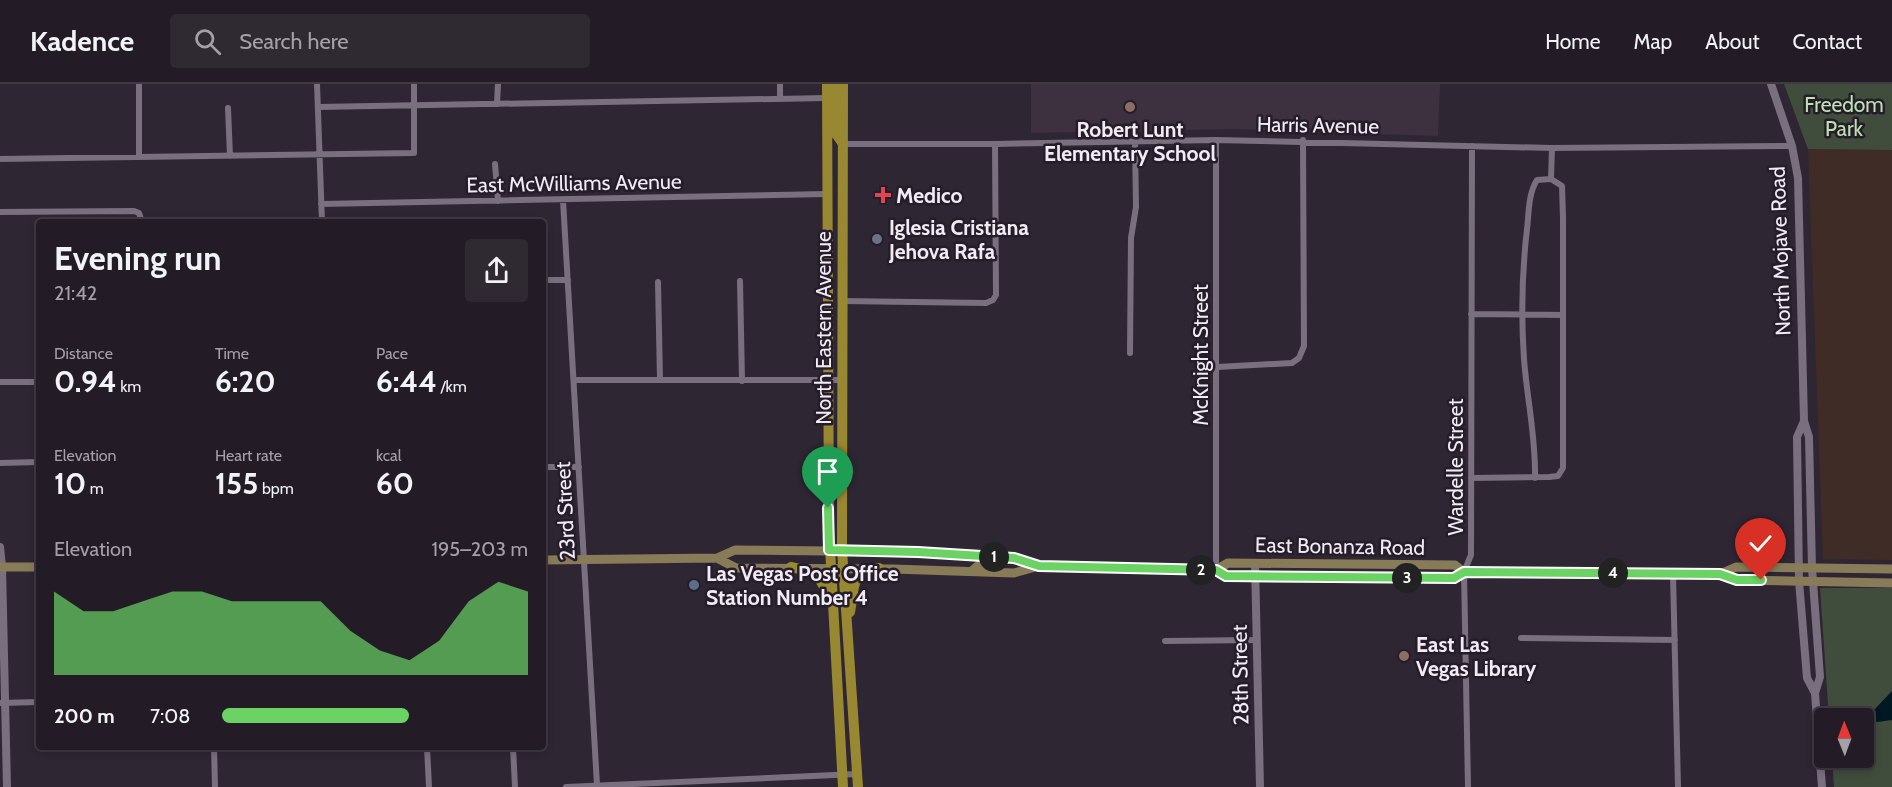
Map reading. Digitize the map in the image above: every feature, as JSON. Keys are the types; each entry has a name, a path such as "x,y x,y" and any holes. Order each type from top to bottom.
{"main road":[{"name":"North Eastern Avenue","path":"827,84 829,550 843,787"},
{"path":"834,84 836,87 836,134 843,144"},
{"name":"North Eastern Avenue","path":"843,84 842,568 858,787"},
{"path":"828,194 834,197 842,258"},
{"name":"East Bonanza Road","path":"546,560 717,558 735,550 842,550 1014,558 1039,566 1216,570 1226,576 1256,577 1454,578 1464,572 1720,574 1737,580 1892,584"},
{"name":"East Bonanza Road","path":"717,558 736,568 879,568 1014,573 1039,566"},
{"path":"972,572 980,564 988,565 1014,558"},
{"name":"East Bonanza Road","path":"1216,570 1228,563 1256,563 1455,565 1464,572"},
{"path":"1,567 36,567"},
{"path":"791,567 817,575 823,582 831,603"},
{"name":"East Bonanza Road","path":"1720,574 1737,567 1892,569"},
{"path":"847,627 855,580 865,571 879,568"},
{"path":"837,696 844,700 847,728 854,735"}],"street":[{"path":"139,84 140,157"},
{"path":"317,84 322,219"},
{"path":"0,159 414,153 414,84"},
{"path":"497,104 498,84"},
{"path":"780,84 780,98"},
{"name":"North Mojave Road","path":"1771,84 1792,146 1798,178 1804,421 1809,437 1812,568 1820,677 1815,693 1822,787"},
{"path":"318,107 827,98"},
{"path":"228,108 230,156"},
{"name":"McKnight Street","path":"1216,140 1216,570"},
{"path":"1217,367 1292,363 1299,358 1304,346 1303,140"},
{"name":"Harris Avenue","path":"843,144 1303,140 1552,148 1792,146"},
{"path":"1130,352 1131,238 1136,207 1135,141"},
{"path":"842,301 986,303 993,300 996,296 997,255 995,144"},
{"name":"Wardelle Street","path":"1468,787 1464,572 1471,555 1472,146"},
{"path":"1551,179 1552,148"},
{"path":"495,164 498,201"},
{"path":"1471,478 1535,478 1558,476 1563,468 1562,186 1551,179 1537,180 1532,189 1526,241 1524,357 1536,453 1535,478"},
{"name":"East McWilliams Avenue","path":"321,204 828,194"},
{"name":"23rd Street","path":"563,200 597,785"},
{"path":"0,212 134,211 139,213 141,219"},
{"path":"62,212 62,219"},
{"path":"546,280 568,280"},
{"path":"740,281 742,381"},
{"path":"658,282 660,380"},
{"path":"1471,314 1563,315"},
{"path":"574,380 842,380"},
{"path":"0,382 36,382"},
{"name":"North Mojave Road","path":"1804,421 1797,437 1799,581 1807,678 1815,693"},
{"path":"0,463 36,462"},
{"path":"546,467 579,467"},
{"path":"0,547 7,787"},
{"name":"28th Street","path":"1256,563 1260,787"},
{"path":"1673,574 1678,787"},
{"path":"1521,638 1675,639"},
{"path":"1165,641 1257,640"},
{"path":"3,703 36,702"},
{"path":"214,750 215,787"},
{"path":"427,750 429,787"},
{"path":"513,750 514,787"},
{"path":"566,787 857,774"}],"shaded area":[{"path":"1031,84 1440,84 1438,136 1234,129 1031,133"},
{"path":"1808,149 1892,150 1892,560 1823,559"}],"green space":[{"name":"Freedom Park","path":"1784,84 1892,84 1892,150 1808,149"},
{"path":"1820,588 1892,588 1892,787 1834,787 1833,768 1874,768 1874,708 1828,708"}],"water":[{"path":"1892,691 1892,720 1877,722 1874,720 1874,710"}],"place":[{"name":"Robert Lunt Elementary School","path":"1130,107"},
{"name":"Medico","path":"883,195"},
{"name":"Iglesia Cristiana Jehova Rafa","path":"877,239"},
{"name":"Las Vegas Post Office Station Number 4","path":"694,585"},
{"name":"East Las Vegas Library","path":"1404,656"}],"route":[{"path":"828,508 829,550 918,552 1014,558 1039,566 1216,570 1226,576 1256,577 1454,578 1464,572 1720,574 1737,580 1761,580"}]}
